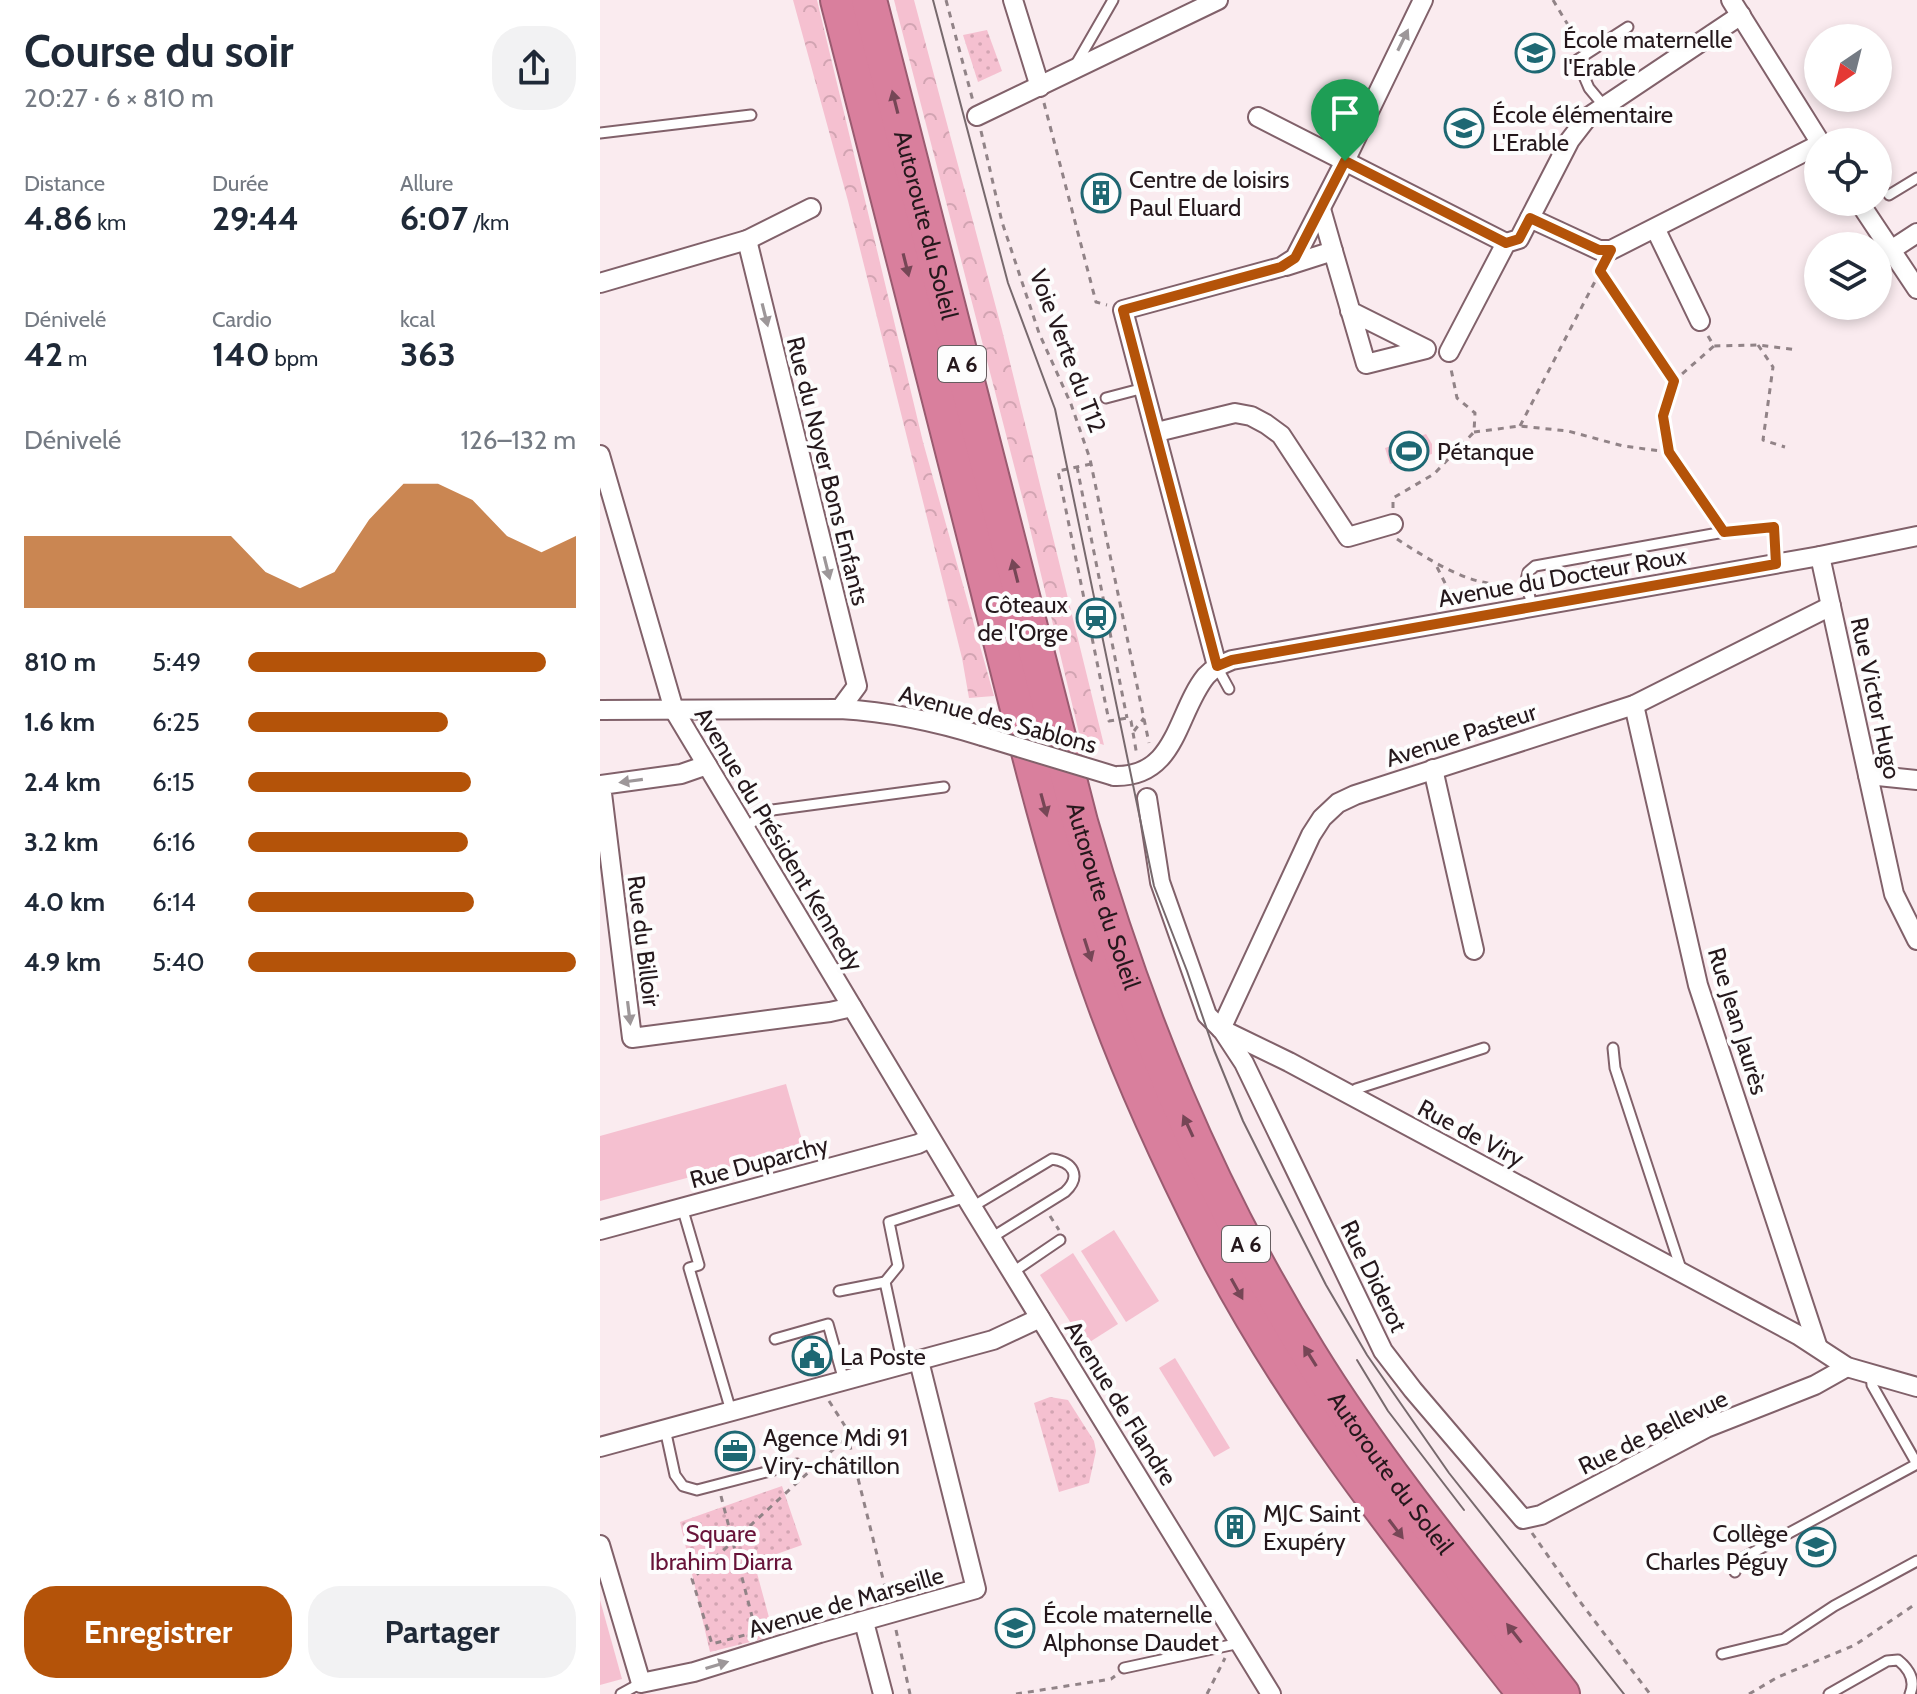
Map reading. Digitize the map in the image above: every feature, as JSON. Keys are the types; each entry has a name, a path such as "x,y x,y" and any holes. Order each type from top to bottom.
{"highway":[{"name":"Autoroute du Soleil","path":"838,0 1048,821 1100,988 1127,1060 1156,1128 1215,1249 1287,1373 1360,1481 1525,1694"},
{"name":"Autoroute du Soleil","path":"869,0 1080,822 1111,929 1153,1044 1181,1112 1235,1224 1309,1354 1399,1486 1562,1694"}],"street":[{"path":"1013,0 1040,87"},
{"path":"977,116 1218,0"},
{"path":"1281,267 1295,258 1423,0"},
{"path":"1258,117 1506,243 1519,239 1576,131 1604,106 1736,8 1809,128"},
{"path":"1530,218 1599,250 1611,250 1656,230 1804,152"},
{"path":"600,283 747,240 811,208"},
{"path":"1321,209 1350,311"},
{"path":"1656,230 1700,321"},
{"path":"1892,249 1917,233"},
{"name":"Rue du Noyer Bons Enfants","path":"747,240 857,686 840,709"},
{"path":"1449,352 1506,243"},
{"path":"1139,764 1152,766 1164,754 1205,676 1217,666 1123,310 1333,251"},
{"path":"1892,252 1917,289"},
{"path":"1157,432 1235,413 1251,416 1281,435 1348,537 1387,526"},
{"name":"Avenue du Président Kennedy","path":"600,455 674,710 930,1138"},
{"name":"Avenue du Docteur Roux","path":"1217,666 1232,660 1776,564 1917,536"},
{"name":"Rue Victor Hugo","path":"1820,556 1894,894 1917,940"},
{"name":"Avenue Pasteur","path":"1221,1029 1301,852 1322,818 1338,803 1433,769 1634,705 1831,606"},
{"name":"Rue Jean Jaurès","path":"1634,705 1698,985 1817,1345"},
{"name":"Avenue des Sablons","path":"600,710 840,709 899,714 1114,776 1130,776 1139,764"},
{"name":"Rue du Billoir","path":"707,765 681,774 601,785 632,1038 852,1007"},
{"path":"1433,769 1474,950"},
{"path":"1868,775 1917,780"},
{"path":"1147,798 1160,882 1207,1015 1221,1029"},
{"name":"Rue de Viry","path":"1221,1029 1682,1272 1817,1345 1847,1367 1917,1387"},
{"name":"Rue Diderot","path":"1221,1029 1244,1063 1383,1351 1523,1519"},
{"name":"Avenue de Flandre","path":"930,1138 1271,1694"},
{"name":"Rue Duparchy","path":"600,1230 918,1144 930,1138"},
{"path":"600,1447 993,1340 1040,1318"},
{"name":"Avenue de Marseille","path":"641,1683 694,1672 976,1589 911,1363"},
{"name":"Rue de Bellevue","path":"1523,1519 1541,1515 1706,1428 1815,1385 1847,1367"},
{"path":"600,1545 641,1683"},
{"path":"864,1622 883,1694"}],"lane":[{"path":"1072,72 1113,0"},
{"path":"1604,106 1589,88 1577,60 1628,27"},
{"path":"600,133 751,115"},
{"path":"1892,193 1917,178"},
{"path":"1106,398 1144,388"},
{"path":"1532,607 1526,580 1528,572 1535,566 1724,532 1774,527 1776,564"},
{"path":"1217,666 1229,689"},
{"path":"745,829 765,811 944,787"},
{"path":"1351,1096 1356,1089 1484,1048"},
{"path":"1613,1048 1615,1068 1682,1272"},
{"path":"839,1291 885,1282 898,1266 889,1222 969,1202 1052,1159 1072,1166 1075,1175 1073,1184 1044,1206 991,1238"},
{"path":"682,1207 699,1265 689,1268 731,1411"},
{"path":"1013,1272 1060,1240"},
{"path":"885,1282 911,1363"},
{"path":"775,1339 828,1324 844,1381"},
{"path":"1735,1572 1739,1560 1917,1464 1872,1385 1871,1375"},
{"path":"665,1429 675,1475 683,1486 697,1490 797,1464"},
{"path":"1722,1654 1784,1639 1834,1606 1917,1561"},
{"path":"1124,1668 1240,1643"},
{"path":"1829,1694 1887,1661 1898,1660 1911,1676 1913,1684 1910,1694"},
{"path":"621,1694 641,1683"}],"path":[{"name":"Voie Verte du T12","path":"946,0 1007,236 1039,333 1071,404 1091,464 1144,718 1133,732"},
{"path":"1553,0 1586,55"},
{"path":"1040,87 1096,302 1123,310"},
{"path":"1520,426 1611,250"},
{"path":"1600,271 1674,381"},
{"path":"1700,321 1714,346"},
{"path":"1758,345 1773,367 1763,440 1785,447"},
{"path":"1724,532 1669,452 1663,416 1674,381 1714,346 1758,345 1798,350"},
{"path":"1449,352 1457,398 1475,413 1474,432"},
{"path":"1526,580 1504,585 1466,577 1436,565 1387,526 1393,498 1434,474 1474,432 1520,426 1568,431 1623,446 1669,452"},
{"path":"1091,464 1058,471 1109,721 1127,718"},
{"path":"1077,467 1139,764"},
{"path":"1436,565 1457,606"},
{"path":"1500,592 1504,585"},
{"path":"1044,1206 1059,1231 1060,1240"},
{"path":"821,1387 848,1436 910,1694"},
{"path":"756,1632 712,1644 692,1579 848,1436"},
{"path":"718,1484 761,1651"},
{"path":"1523,1519 1650,1694"},
{"path":"1749,1694 1778,1677 1855,1645 1917,1603"},
{"path":"1016,1694 1111,1679 1124,1668"}],"green space":[{"path":"793,0 817,0 923,442 994,696 969,698 962,658 848,201"},
{"path":"894,0 914,0 1002,330 1104,745 1080,737 1026,512"},
{"path":"987,30 1002,71 978,82 963,35"},
{"name":"Pétanque","path":"1426,434 1432,444 1432,454 1390,464 1385,448"},
{"path":"786,1084 804,1147 600,1201 600,1136"},
{"path":"1114,1230 1159,1301 1126,1322 1081,1251"},
{"path":"1073,1253 1118,1324 1085,1345 1040,1275"},
{"path":"1175,1358 1230,1448 1214,1457 1159,1368"},
{"path":"1050,1397 1068,1400 1094,1441 1096,1451 1089,1483 1059,1492 1034,1403"},
{"name":"Square Ibrahim Diarra","path":"782,1486 802,1545 754,1562 774,1636 710,1652 680,1522"},
{"path":"600,1600 622,1679 600,1685"}],"tram line":[{"path":"933,0 1008,283 1055,409 1154,886 1214,1050 1243,1121 1270,1175 1326,1285 1367,1355 1449,1473 1624,1694"},
{"path":"1357,1360 1388,1411 1464,1510"}],"place":[{"name":"École maternelle l'Erable","path":"1535,53"},
{"name":"École élémentaire L'Erable","path":"1464,128"},
{"name":"Centre de loisirs Paul Eluard","path":"1101,193"},
{"name":"Pétanque","path":"1409,451"},
{"name":"Côteaux de l'Orge","path":"1096,618"},
{"name":"La Poste","path":"812,1356"},
{"name":"Agence Mdi 91 Viry-châtillon","path":"735,1451"},
{"name":"MJC Saint Exupéry","path":"1235,1527"},
{"name":"Collège Charles Péguy","path":"1816,1547"},
{"name":"École maternelle Alphonse Daudet","path":"1015,1628"}],"route":[{"path":"1345,161 1506,243 1519,239 1530,218 1599,250 1611,250 1600,271 1674,381 1663,416 1669,452 1724,532 1774,527 1776,564 1232,660 1217,666 1123,310 1281,267 1295,258 1345,161"}]}
